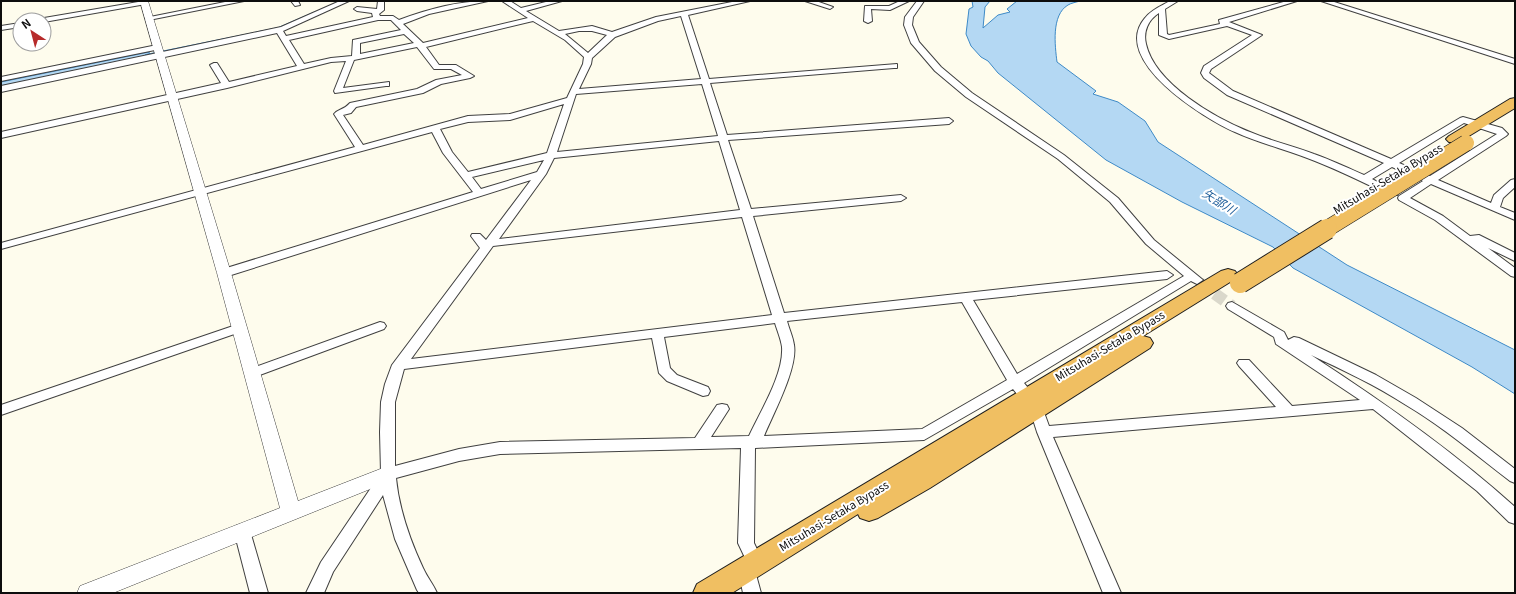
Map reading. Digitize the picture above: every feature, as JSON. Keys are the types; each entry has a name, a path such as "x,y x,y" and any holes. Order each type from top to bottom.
{"highway":[{"name":"Mitsuhasi-Setaka Bypass","path":"1485,126 1515,102"},
{"name":"Mitsuhasi-Setaka Bypass","path":"707,593 747,580 1234,279 1460,141 1515,110"}],"street":[{"path":"149,18 242,1"},
{"path":"1,79 279,30 346,1"},
{"path":"378,14 381,1"},
{"path":"398,23 427,12 485,1"},
{"path":"505,1 533,19 568,38 588,57"},
{"path":"519,10 558,1"},
{"path":"428,593 412,559 392,505 388,474 388,404 392,381 399,365 541,174 550,156 571,96 587,64 588,57 612,35 619,31 645,22 747,1"},
{"path":"808,1 830,7"},
{"path":"920,1 910,17 908,25 915,43 938,69 970,95 1061,157 1114,200 1150,242 1195,278 1031,405"},
{"path":"1175,1 1151,15 1145,22 1141,38 1142,49 1154,69 1178,94 1203,112 1248,135 1327,162 1365,179 1404,198 1515,258"},
{"path":"1294,1 1222,22 1258,35 1207,68 1205,72 1207,76 1230,93 1515,217"},
{"path":"1324,1 1515,62"},
{"path":"52,19 144,2 224,273 291,511"},
{"path":"868,21 867,7 890,8 901,2"},
{"path":"1162,8 1163,35 1169,36 1228,24"},
{"path":"357,9 393,18 420,45 437,67 453,67 470,76 439,82 420,91 353,105 348,111 338,114 360,148"},
{"path":"684,13 788,346 789,358 751,442 746,543 747,580"},
{"path":"284,39 378,14"},
{"path":"1,135 171,96 227,86 331,60 354,58 420,45 533,19"},
{"path":"1,28 12,26"},
{"path":"1,89 258,29 256,26"},
{"path":"558,33 586,27 602,29 612,35"},
{"path":"279,30 302,67"},
{"path":"386,84 338,91 354,58 356,42 406,31"},
{"path":"214,65 227,86"},
{"path":"1,246 468,119 510,117 571,96 706,81 894,66"},
{"path":"1365,179 1463,120 1485,126 1503,134 1404,198"},
{"path":"465,176 550,156 722,138 949,121"},
{"path":"435,128 448,153 479,193"},
{"path":"224,273 541,174"},
{"path":"1494,208 1498,197 1515,182"},
{"path":"476,236 488,245 746,213 901,198"},
{"path":"1439,218 1515,273"},
{"path":"399,365 780,318 1167,275"},
{"path":"965,297 1031,405 1112,593"},
{"path":"1232,306 1280,335 1358,371 1396,392 1441,420 1515,478"},
{"path":"252,373 380,326"},
{"path":"1,410 239,328"},
{"path":"658,333 664,370 672,378 703,391"},
{"path":"1280,335 1281,341 1376,404 1482,487 1515,517"},
{"path":"1244,363 1289,412"},
{"path":"88,593 291,511 388,474 459,455 500,448 751,442 924,434 1031,405 1289,412 1376,404"},
{"path":"699,443 722,409"},
{"path":"315,593 328,567 388,474"},
{"path":"242,531 259,593"}],"water":[{"name":"矢部川","path":"972,1 990,1 985,7 983,28 998,15 1010,12 1007,9 1017,1 1080,1 1068,5 1059,16 1055,31 1057,62 1096,91 1093,94 1118,102 1145,121 1158,142 1347,265 1515,350 1515,394 1472,367 1293,268 1273,247 1182,202 1106,160 998,73 988,61 981,57 971,46 966,34 969,9 973,7"},
{"path":"149,52 150,56 1,86 1,82"}],"waterway":[{"path":"146,55 279,28 316,12"}],"tunnel":[{"path":"1200,283 1232,306"}]}
